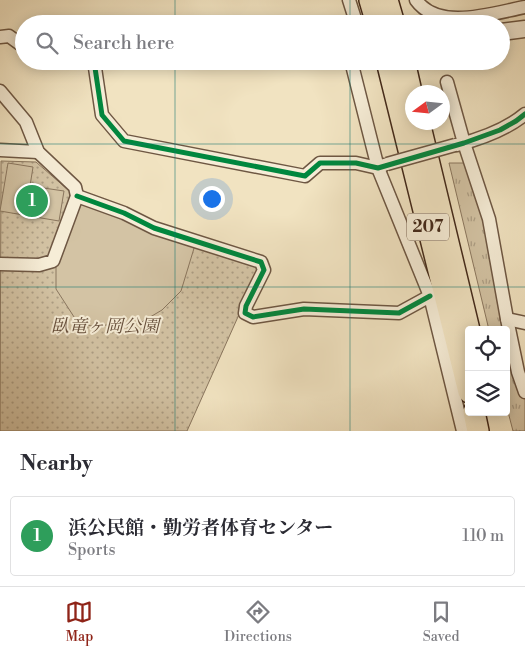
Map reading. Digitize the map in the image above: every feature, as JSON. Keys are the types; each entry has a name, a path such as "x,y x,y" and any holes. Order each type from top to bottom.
{"highway":[{"path":"364,15 370,0"},
{"path":"387,0 391,15"},
{"name":"207","path":"389,70 465,376"},
{"path":"406,70 409,85"},
{"name":"207","path":"421,130 468,326"},
{"path":"475,416 478,431"},
{"path":"489,416 492,431"}],"street":[{"path":"349,0 357,15"},
{"path":"416,0 420,6 434,15"},
{"path":"482,15 525,6"},
{"path":"510,31 525,29"},
{"path":"0,37 9,36 15,40"},
{"path":"95,70 102,115 124,141 305,176 320,163 356,163 382,166 500,130 516,122 525,114"},
{"path":"354,70 382,166 430,296 463,431"},
{"path":"447,82 459,144 489,219 518,372 525,392"},
{"path":"0,91 26,122 38,152 75,187 77,196 52,262 39,265 0,264"},
{"path":"0,150 38,152"},
{"path":"77,196 154,228 261,262 264,270 246,306 245,314 253,318 304,309 399,313 430,296"},
{"path":"507,318 525,323"}],"green space":[{"name":"臥竜ヶ岡公園","path":"1,161 36,162 82,202 255,264 258,272 187,431 0,431"},
{"path":"8,163 33,167 30,186 64,191 59,221 0,211"},
{"path":"449,163 466,163 494,218 525,399 525,431 513,431 509,416 510,326 488,326"},
{"path":"82,202 195,245 181,291 162,310 140,323 91,326 76,320 56,289 56,263"}],"cycle path":[{"path":"95,70 102,115 124,141 305,176 320,163 356,163 378,168 464,143 500,130 525,114"},
{"path":"77,196 124,213 154,228 261,262 264,270 246,306 245,313 253,317 304,309 399,313 430,296"}],"place":[{"name":"浜公民館・勤労者体育センター","path":"32,201"}]}
